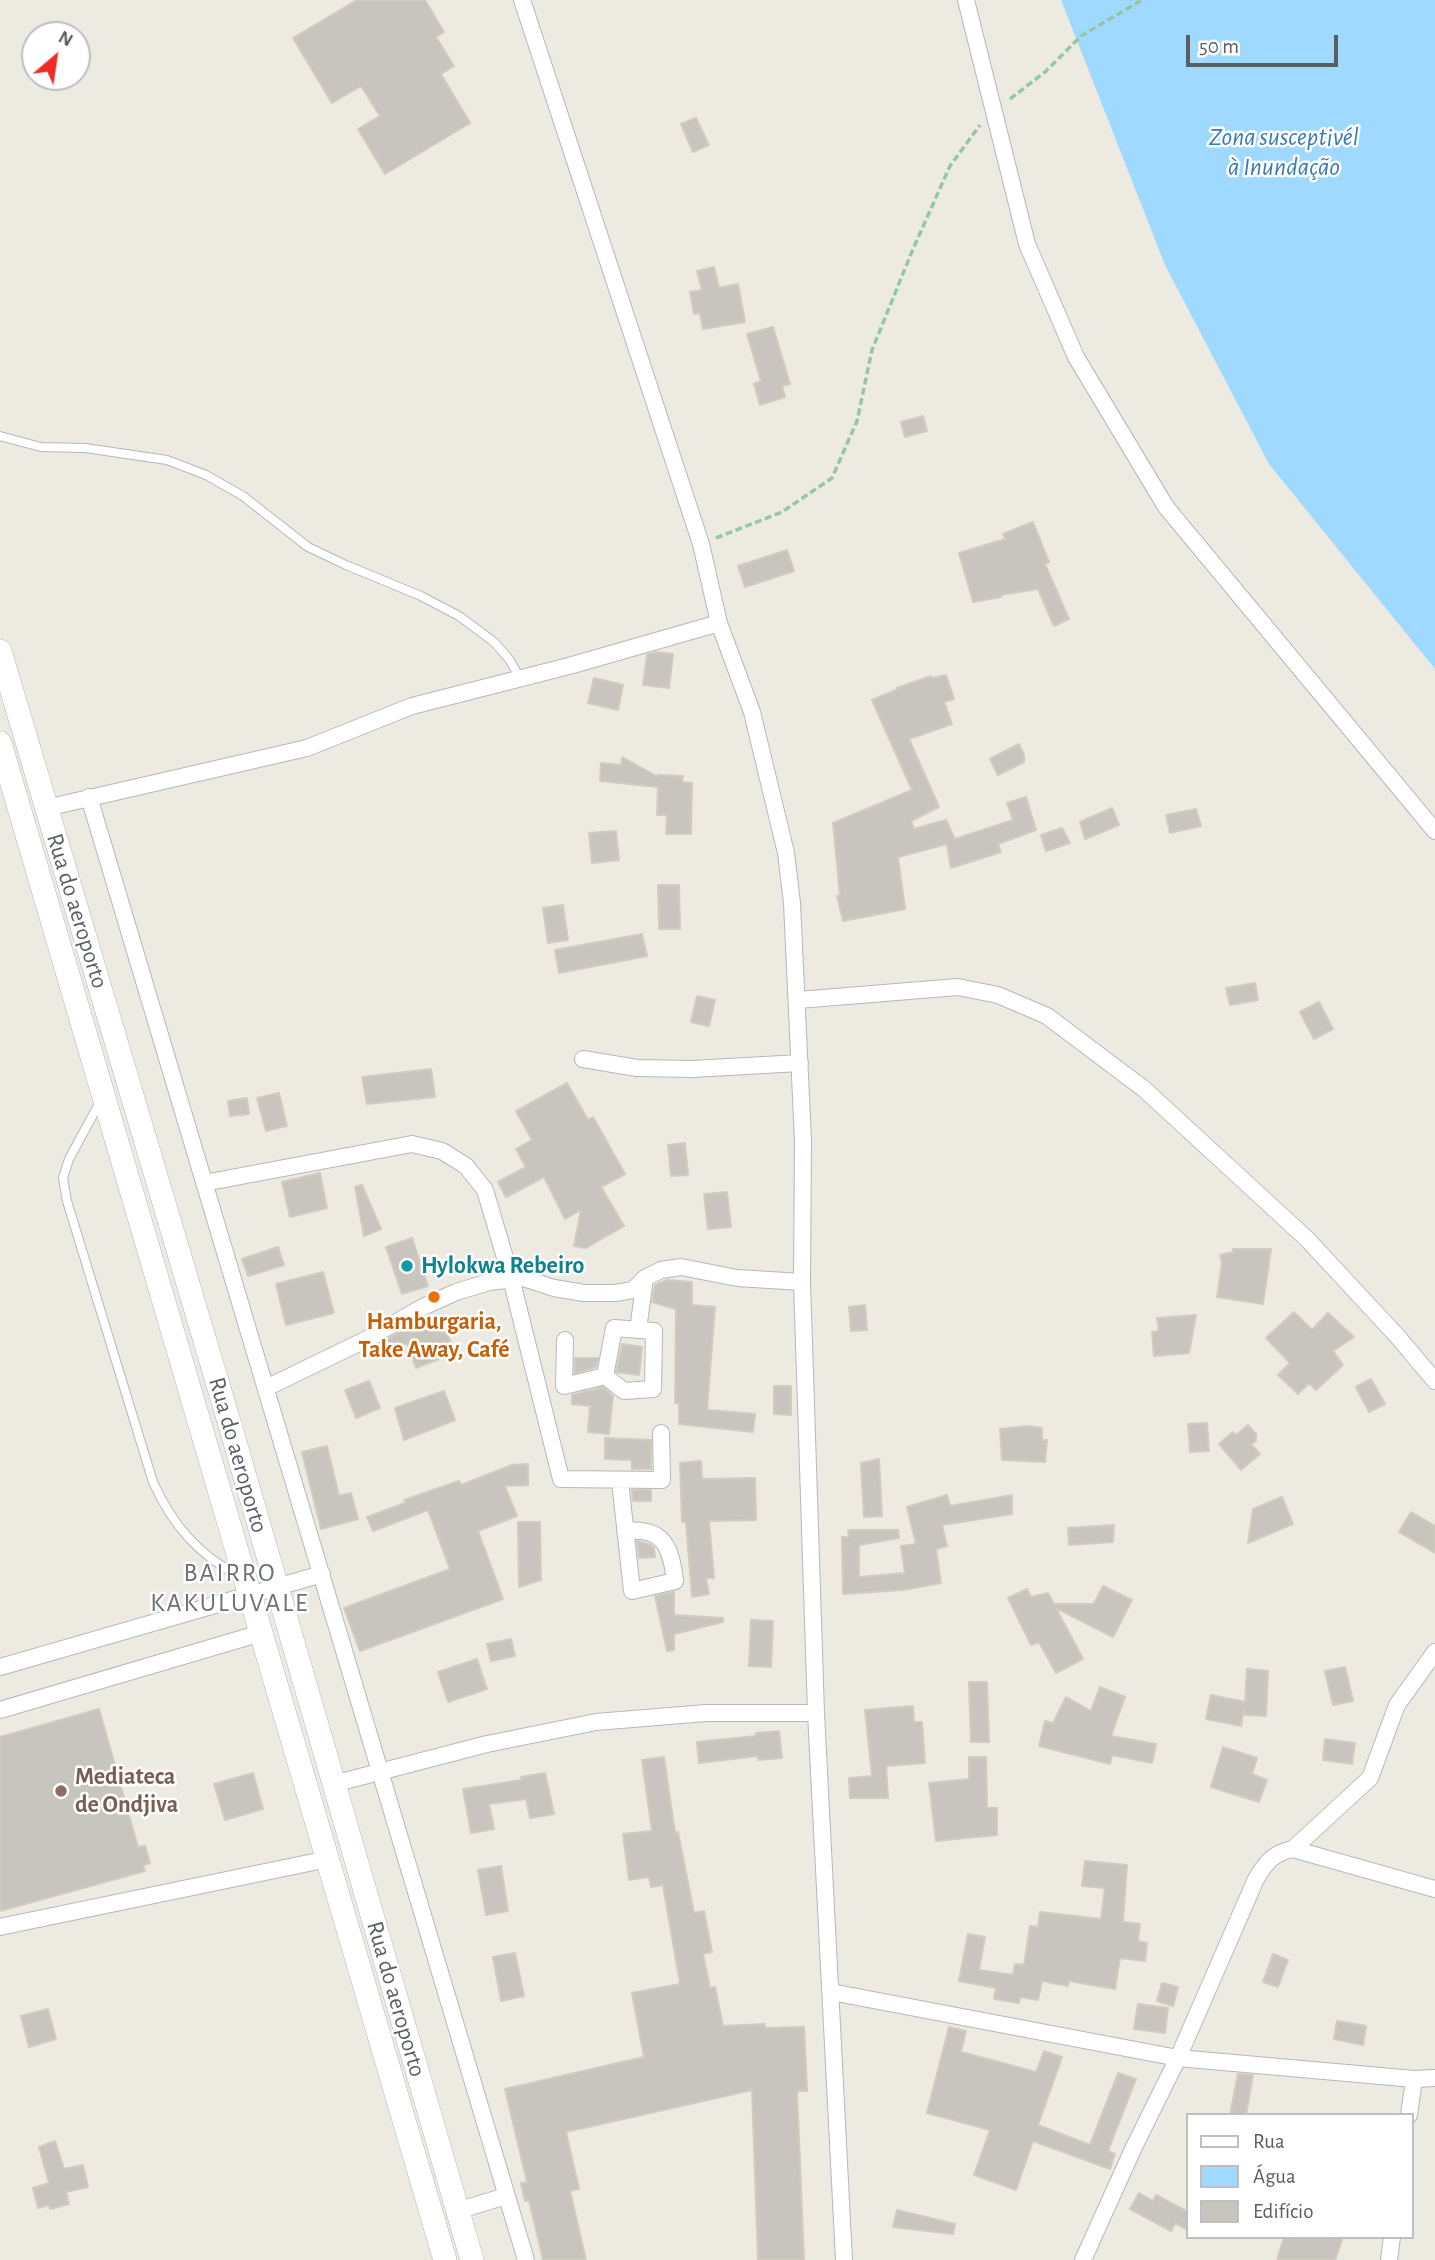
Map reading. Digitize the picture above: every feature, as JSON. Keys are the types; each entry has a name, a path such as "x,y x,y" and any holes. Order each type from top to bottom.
{"main road":[{"name":"Rua do aeroporto","path":"0,651 230,1425 472,2260"},
{"name":"Rua do aeroporto","path":"0,743 445,2260"}],"street":[{"path":"522,0 701,544 719,623 752,712 784,842 792,903 798,1000 803,1141 802,1282 816,1713 844,2260"},
{"path":"966,0 1027,244 1076,357 1159,495 1183,528 1435,831"},
{"path":"46,808 307,748 412,706 719,623"},
{"path":"89,797 526,2260"},
{"path":"798,1000 958,986 998,995 1047,1016 1144,1089 1307,1239 1435,1381"},
{"path":"583,1059 637,1068 692,1069 800,1063"},
{"path":"204,1183 412,1144 442,1151 466,1166 485,1190 511,1278 561,1479 662,1480 661,1433"},
{"path":"266,1388 365,1340 424,1307 489,1282 523,1278 554,1288 594,1293 633,1290 645,1278 661,1270 681,1267 747,1279 802,1282"},
{"path":"638,1330 645,1278"},
{"path":"614,1328 654,1331 653,1389 624,1391 605,1376 614,1328"},
{"path":"565,1340 564,1386 605,1376"},
{"path":"620,1481 625,1531"},
{"path":"0,1667 247,1587 276,1587 322,1574"},
{"path":"0,1710 261,1633"},
{"path":"1293,1849 1370,1778 1397,1704 1435,1652"},
{"path":"333,1784 487,1744 596,1722 706,1713 816,1713"},
{"path":"1083,2260 1178,2058 1265,1863 1278,1852 1293,1849 1435,1889"},
{"path":"0,1927 328,1859"},
{"path":"831,1992 1178,2058 1414,2079 1435,2078"},
{"path":"1409,2113 1414,2079"},
{"path":"457,2211 506,2196"},
{"path":"1389,2260 1392,2239"}],"lane":[{"path":"0,436 41,447 85,448 167,460 206,475 276,519 309,547 421,596 459,616 494,642 509,659 520,678"},
{"path":"104,1097 69,1159 63,1178 67,1201 153,1482 166,1511 216,1564 247,1587"}],"path":[{"path":"701,544 782,512 832,478 857,421 872,350 950,166 973,132 993,111 1045,72 1081,36 1142,0"}],"water":[{"name":"Zona susceptivél à Inundação","path":"1061,0 1435,0 1435,669 1269,464 1165,265"}],"building":[{"path":"357,0 425,0 444,32 436,37 454,66 441,74 470,123 385,174 358,129 380,116 361,86 332,103 293,38"},
{"path":"696,118 709,145 693,152 681,124"},
{"path":"714,267 719,288 738,284 745,322 703,329 700,313 694,314 690,292 702,290 697,271"},
{"path":"773,327 790,384 782,386 785,397 760,405 754,384 761,381 747,334"},
{"path":"923,416 927,431 905,437 901,422"},
{"path":"1033,522 1049,562 1045,564 1069,619 1054,626 1038,589 973,602 959,553 1005,539 1003,534"},
{"path":"787,550 794,571 745,587 738,566"},
{"path":"656,652 673,654 669,688 643,685 647,655"},
{"path":"946,675 954,699 944,702 952,724 909,739 939,807 911,821 914,829 946,820 955,839 1013,820 1007,803 1026,797 1036,830 998,844 1001,852 951,868 947,844 898,857 905,909 843,921 837,896 840,896 833,823 912,790 872,700 931,676"},
{"path":"594,678 623,685 618,710 588,703"},
{"path":"1019,744 1024,762 998,775 990,759"},
{"path":"622,757 658,777 683,776 682,782 692,783 691,834 666,834 667,815 657,815 658,787 600,781 601,763 621,765"},
{"path":"1112,808 1119,825 1085,839 1080,822"},
{"path":"1196,809 1201,826 1170,833 1166,815"},
{"path":"1062,828 1070,843 1046,851 1041,835"},
{"path":"616,831 619,860 592,863 589,833"},
{"path":"658,885 679,885 680,929 659,929"},
{"path":"563,905 568,940 548,943 543,908"},
{"path":"642,934 647,956 559,973 555,950"},
{"path":"1255,983 1258,1000 1230,1005 1226,988"},
{"path":"697,996 715,1000 709,1026 691,1022"},
{"path":"1319,1002 1333,1029 1314,1039 1300,1012"},
{"path":"431,1069 435,1097 367,1104 362,1077"},
{"path":"567,1083 588,1120 593,1117 625,1174 601,1187 624,1226 586,1248 574,1246 581,1210 565,1219 544,1177 506,1197 498,1182 526,1167 516,1149 532,1140 516,1111"},
{"path":"279,1093 287,1126 266,1131 257,1098"},
{"path":"247,1098 249,1114 230,1116 228,1101"},
{"path":"685,1143 688,1175 671,1176 668,1145"},
{"path":"320,1173 327,1208 290,1217 282,1182"},
{"path":"362,1185 381,1229 364,1236 355,1187"},
{"path":"727,1192 731,1227 708,1229 704,1194"},
{"name":"Hylokwa Rebeiro","path":"412,1238 428,1286 402,1294 386,1247"},
{"path":"278,1247 284,1265 248,1276 242,1259"},
{"path":"1233,1249 1271,1249 1263,1304 1217,1297 1222,1263 1220,1255 1233,1252"},
{"path":"323,1272 334,1313 286,1325 276,1284"},
{"path":"667,1280 692,1282 692,1305 715,1307 707,1410 755,1414 753,1432 679,1424 679,1403 675,1403 676,1309 652,1302 655,1285"},
{"path":"865,1305 867,1330 851,1331 849,1307"},
{"path":"1294,1312 1312,1330 1328,1313 1354,1337 1333,1351 1343,1365 1316,1390 1309,1383 1298,1394 1278,1375 1290,1363 1266,1338"},
{"path":"1196,1315 1189,1353 1154,1356 1152,1332 1159,1331 1157,1318"},
{"path":"441,1317 455,1353 416,1368 407,1343 377,1354 374,1347 410,1326 414,1329 414,1324"},
{"path":"622,1344 642,1347 639,1375 616,1372"},
{"path":"575,1358 598,1358 596,1367 575,1373"},
{"path":"1371,1379 1385,1404 1369,1412 1356,1387"},
{"path":"369,1381 380,1408 356,1418 345,1390"},
{"path":"774,1386 791,1386 791,1415 774,1414"},
{"path":"603,1387 613,1396 609,1434 588,1432 590,1406 572,1404 572,1395"},
{"path":"444,1391 455,1420 404,1440 395,1408"},
{"path":"1207,1423 1209,1451 1190,1452 1188,1424"},
{"path":"1248,1425 1256,1434 1256,1441 1251,1444 1260,1454 1241,1470 1219,1444 1233,1432 1236,1435"},
{"path":"1028,1426 1042,1428 1042,1440 1047,1440 1045,1462 1002,1460 1000,1429"},
{"path":"605,1438 651,1440 651,1469 632,1469 632,1460 605,1459"},
{"path":"327,1446 339,1496 351,1493 358,1519 321,1529 302,1452"},
{"path":"879,1459 882,1516 864,1517 861,1463"},
{"path":"701,1461 702,1479 755,1478 756,1520 709,1521 714,1578 706,1578 709,1594 692,1597 686,1522 682,1522 680,1463"},
{"path":"528,1464 528,1485 505,1486 517,1516 478,1531 503,1599 360,1651 344,1608 450,1569 428,1510 373,1531 367,1517 405,1503 404,1500 459,1481 461,1485 512,1465"},
{"path":"632,1490 651,1490 651,1501 633,1501"},
{"path":"947,1495 950,1506 1012,1495 1012,1514 942,1525 947,1546 936,1549 941,1583 903,1590 843,1594 842,1537 849,1537 848,1530 898,1530 899,1538 859,1545 859,1577 905,1573 901,1546 916,1544 907,1507"},
{"path":"1282,1497 1293,1524 1248,1543 1253,1509"},
{"path":"1411,1512 1435,1526 1435,1553 1399,1532"},
{"path":"518,1522 540,1522 541,1580 519,1587"},
{"path":"1114,1525 1113,1542 1069,1545 1068,1528"},
{"path":"637,1541 651,1545 655,1557 639,1558"},
{"path":"1103,1586 1132,1600 1113,1637 1056,1608 1083,1659 1056,1673 1039,1642 1031,1645 1008,1598 1027,1589 1031,1597 1048,1593 1054,1604 1094,1604"},
{"path":"674,1592 674,1615 723,1618 723,1622 674,1634 674,1650 667,1651 655,1596"},
{"path":"751,1620 773,1621 771,1667 749,1666"},
{"path":"511,1639 515,1656 491,1661 487,1644"},
{"path":"477,1659 487,1689 448,1702 438,1672"},
{"path":"1345,1667 1353,1701 1333,1705 1325,1671"},
{"path":"1247,1669 1268,1671 1266,1716 1244,1715 1244,1708 1241,1726 1206,1719 1211,1695 1245,1702"},
{"path":"969,1682 987,1682 989,1742 971,1742"},
{"path":"1100,1687 1125,1697 1111,1736 1156,1744 1152,1763 1112,1755 1110,1764 1039,1746 1045,1721 1053,1723 1066,1697 1091,1711"},
{"path":"913,1706 914,1722 922,1722 925,1763 886,1766 888,1798 850,1798 849,1778 872,1776 865,1710"},
{"name":"Mediateca de Ondjiva","path":"99,1709 138,1847 145,1846 150,1863 143,1865 145,1871 0,1911 0,1737"},
{"path":"779,1731 782,1758 758,1760 758,1756 699,1763 697,1742"},
{"path":"1325,1739 1355,1743 1352,1764 1323,1760"},
{"path":"1223,1747 1257,1758 1252,1774 1267,1780 1259,1802 1211,1787"},
{"path":"664,1757 675,1833 678,1832 694,1913 704,1911 712,1952 703,1954 710,1988 715,1987 723,2026 765,2024 765,2028 804,2027 807,2091 797,2091 804,2260 758,2260 752,2090 566,2132 579,2189 570,2191 586,2260 543,2260 529,2200 525,2201 521,2183 527,2182 505,2089 644,2057 632,1993 680,1984 663,1885 651,1887 649,1877 629,1880 623,1834 652,1831 642,1760"},
{"path":"969,1757 986,1757 987,1808 997,1808 997,1835 936,1841 929,1783 969,1779"},
{"path":"253,1773 263,1809 225,1820 214,1784"},
{"path":"545,1773 554,1814 530,1818 526,1799 489,1804 494,1829 471,1833 463,1789 522,1780 521,1777"},
{"path":"1085,1861 1127,1865 1123,1922 1140,1924 1138,1941 1147,1943 1145,1961 1120,1958 1115,1989 1069,1981 1068,1986 1042,1981 1038,2000 1020,1997 1019,2003 994,1999 996,1988 959,1981 968,1934 985,1937 979,1970 1013,1975 1015,1964 1024,1965 1030,1926 1038,1927 1040,1912 1101,1919 1105,1888 1082,1886"},
{"path":"501,1866 508,1911 486,1915 478,1870"},
{"path":"515,1953 524,1996 501,2001 493,1957"},
{"path":"1273,1954 1288,1960 1278,1987 1263,1982"},
{"path":"1162,1983 1178,1987 1173,2006 1157,2001"},
{"path":"1138,2004 1168,2008 1165,2033 1134,2029"},
{"path":"48,2009 56,2039 29,2047 21,2016"},
{"path":"1337,2021 1366,2026 1363,2045 1334,2039"},
{"path":"949,2027 966,2031 961,2052 1036,2072 1044,2051 1062,2057 1038,2125 1090,2145 1118,2073 1136,2079 1108,2151 1115,2154 1110,2169 1033,2141 1016,2190 974,2175 990,2130 927,2113"},
{"path":"1238,2074 1253,2075 1246,2113 1230,2113"},
{"path":"55,2141 64,2169 83,2165 88,2187 66,2192 69,2204 50,2209 49,2205 38,2208 33,2188 49,2183 39,2147"},
{"path":"1139,2193 1153,2201 1156,2195 1186,2211 1186,2229 1175,2223 1171,2231 1130,2209"},
{"path":"897,2210 955,2224 953,2234 893,2227"},
{"path":"1283,2239 1342,2239 1335,2260 1277,2260"}],"place":[{"name":"Hylokwa Rebeiro","path":"407,1266"},
{"name":"Hamburgaria, Take Away, Café","path":"434,1297"},
{"name":"Mediateca de Ondjiva","path":"61,1791"}],"district":[{"name":"BAIRRO KAKULUVALE","path":"230,1588"}]}
